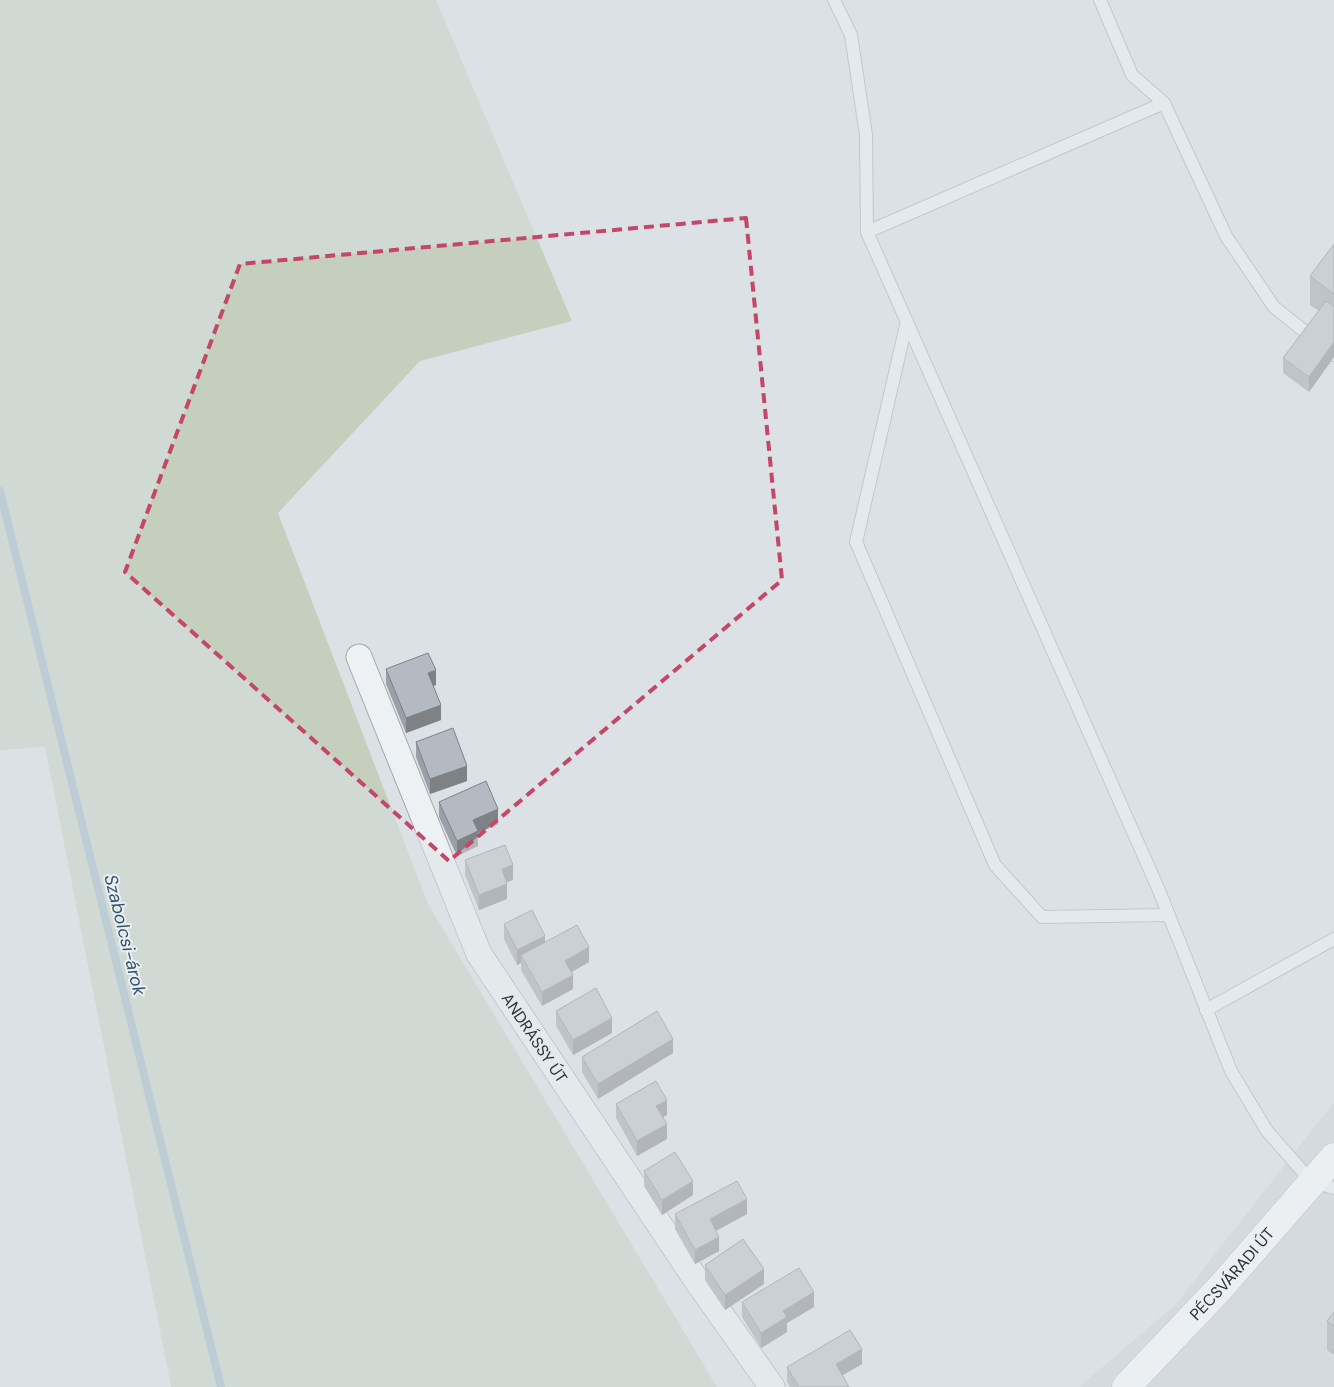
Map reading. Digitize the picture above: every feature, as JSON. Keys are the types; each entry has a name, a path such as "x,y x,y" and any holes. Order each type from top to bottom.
{"main road":[{"name":"PÉCSVÁRADI ÚT","path":"1126,1387 1221,1287 1323,1185 1334,1157"}],"street":[{"name":"ANDRÁSSY ÚT","path":"359,657 479,954 696,1281 772,1387"}],"lane":[{"path":"834,0 851,35 866,135 867,232 1169,915 1231,1071 1268,1131 1323,1185"},
{"path":"1100,0 1132,75 1164,102 1226,236 1274,307 1334,355"},
{"path":"867,232 1164,102"},
{"path":"907,321 856,542 995,865 1042,917 1169,915"},
{"path":"1206,1010 1334,939"}],"highlighted area":[{"path":"746,218 782,580 449,861 125,572 240,264"}],"shaded area":[{"path":"1334,1102 1334,1387 1079,1387 1175,1305"}],"green space":[{"path":"0,0 436,0 572,321 420,361 278,513 428,904 717,1387 171,1387 45,747 0,750"}],"building":[{"path":"1334,244 1334,294 1310,276"},
{"path":"1326,301 1334,307 1334,342 1309,377 1283,358"},
{"path":"428,653 436,670 428,673 441,705 406,718 386,669"},
{"path":"453,728 467,766 430,779 416,742"},
{"path":"486,781 498,809 473,820 478,831 457,841 439,802"},
{"path":"505,845 513,865 502,869 507,884 479,895 465,860"},
{"path":"532,910 545,936 517,950 504,924"},
{"path":"577,925 589,947 565,961 573,975 542,992 521,955"},
{"path":"596,988 612,1018 573,1040 556,1011"},
{"path":"657,1011 673,1039 598,1084 582,1057"},
{"path":"656,1081 667,1100 656,1106 667,1124 637,1141 616,1104"},
{"path":"675,1152 693,1181 662,1200 644,1171"},
{"path":"737,1181 747,1199 710,1219 719,1237 695,1250 675,1214"},
{"path":"743,1239 764,1269 725,1295 705,1265"},
{"path":"799,1268 814,1292 783,1311 787,1317 761,1333 742,1302"},
{"path":"1334,1312 1334,1326 1327,1321"},
{"path":"850,1330 862,1349 836,1364 849,1387 799,1387 787,1367"}],"waterway":[{"name":"Szabolcsi-árok","path":"0,491 221,1387"}]}
